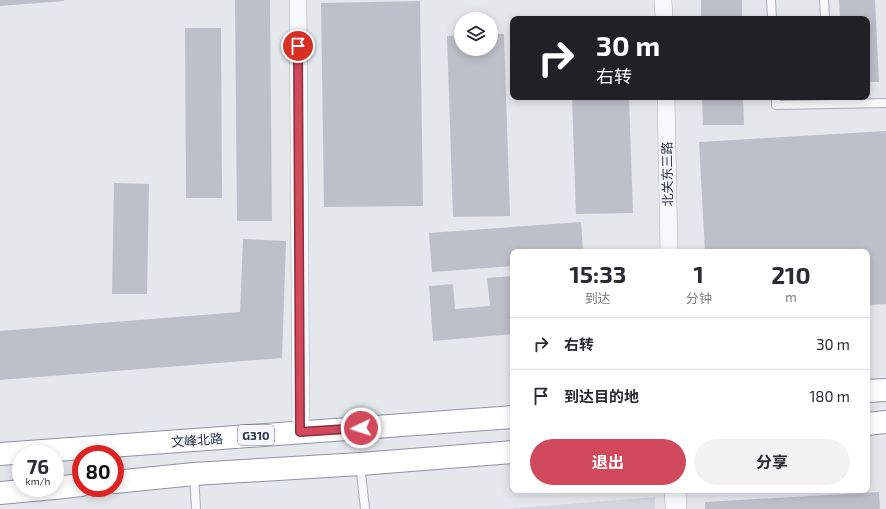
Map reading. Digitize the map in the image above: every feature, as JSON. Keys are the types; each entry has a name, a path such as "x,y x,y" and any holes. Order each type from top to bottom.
{"highway":[{"path":"870,391 886,390"},
{"name":"文峰北路","path":"0,454 510,417"},
{"path":"870,424 886,422"},
{"path":"124,481 194,474 360,464 510,452"},
{"path":"0,493 12,492"}],"street":[{"path":"298,0 300,432"},
{"path":"663,0 664,16"},
{"name":"北关东三路","path":"666,100 669,249"},
{"path":"675,493 676,509"}],"lane":[{"path":"771,0 772,16"},
{"path":"824,0 825,16"},
{"path":"776,100 776,105 829,101 886,103"},
{"path":"360,464 364,509"},
{"path":"194,474 196,509"}],"shaded area":[{"path":"655,497 655,509 504,509"}],"building":[{"path":"0,0 64,0 64,1 0,6"},
{"path":"235,0 270,0 272,221 237,221"},
{"path":"701,0 742,0 742,16 701,16"},
{"path":"839,0 875,0 879,82 870,82 870,16 840,16"},
{"path":"420,1 423,206 324,207 321,3"},
{"path":"185,28 221,28 222,198 186,198"},
{"path":"498,34 504,34 510,216 453,217 447,36 454,36 454,56 498,56"},
{"path":"572,100 629,100 633,213 576,214"},
{"path":"702,100 743,100 744,125 703,125"},
{"path":"886,131 886,304 870,305 870,249 705,249 699,142"},
{"path":"114,183 149,184 147,294 112,294"},
{"path":"581,222 583,249 510,249 510,266 432,272 429,233"},
{"path":"243,239 286,241 282,358 0,380 0,331 240,312"},
{"path":"510,276 510,334 433,341 429,286 453,284 455,309 490,306 487,278"},
{"path":"879,492 880,509 705,509 705,502"}],"route":[{"path":"298,46 300,432 361,428"}]}
